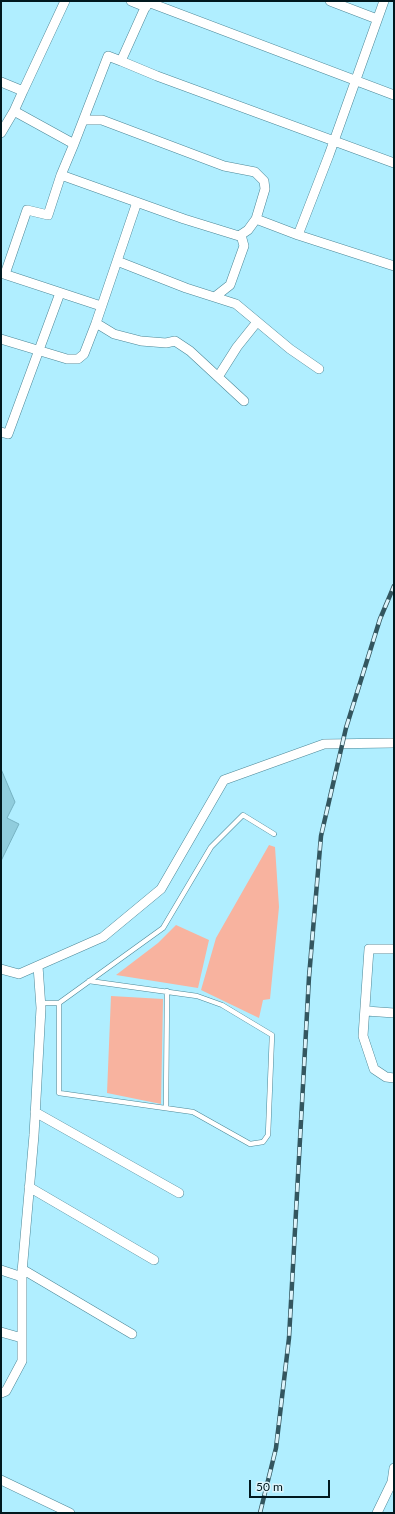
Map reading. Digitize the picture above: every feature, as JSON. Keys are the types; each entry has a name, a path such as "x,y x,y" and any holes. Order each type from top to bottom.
{"street":[{"path":"1,133 14,111 65,1"},
{"path":"131,1 147,3 394,95"},
{"path":"330,1 377,19"},
{"path":"298,235 384,1"},
{"path":"121,61 147,3"},
{"path":"101,306 3,274 27,210 48,214 74,144 85,120 108,56 157,76 394,163"},
{"path":"1,82 23,91"},
{"path":"14,111 74,144"},
{"path":"62,175 214,229 239,236 248,230 256,219 265,188 264,181 255,172 224,166 102,120 85,120"},
{"path":"1,339 67,359 78,359 84,354 96,323 136,202"},
{"path":"256,219 298,235 394,266"},
{"path":"216,296 230,285 244,246 241,235"},
{"path":"117,261 186,288 216,296 236,304 290,349 319,369"},
{"path":"1,432 8,434 40,351 60,292"},
{"path":"218,377 237,347 257,322"},
{"path":"96,323 114,334 141,340 166,343 175,341 190,351 244,401"},
{"path":"1,969 19,974 103,937 161,889 224,780 324,744 394,744"},
{"path":"394,949 369,949 366,1011 363,1036 374,1069 386,1077 394,1078"},
{"path":"1,1393 6,1391 22,1361 22,1273 35,1112 41,1003 38,966"},
{"path":"366,1011 394,1013"},
{"path":"35,1112 179,1193"},
{"path":"29,1187 154,1260"},
{"path":"1,1270 22,1273 132,1334"},
{"path":"1,1332 22,1338"},
{"path":"377,1513 392,1482 394,1468"},
{"path":"1,1480 70,1513"}],"lane":[{"path":"41,1003 59,1003 163,928 211,847 242,815 274,834"},
{"path":"59,1003 59,1092 193,1112 250,1144 263,1142 268,1135 272,1035 222,1005 197,996 89,981"},
{"path":"166,1108 167,991"}],"shaded area":[{"path":"269,845 275,847 279,907 270,999 263,1000 259,1018 201,990 216,938"},
{"path":"176,925 209,940 198,988 116,975 158,943"},
{"path":"111,996 163,999 161,1104 107,1093"}],"building":[{"path":"1,769 15,802 7,818 19,824 1,861"}],"railway":[{"path":"260,1513 276,1448 289,1338 309,977 321,836 346,728 380,619 394,586"}]}
